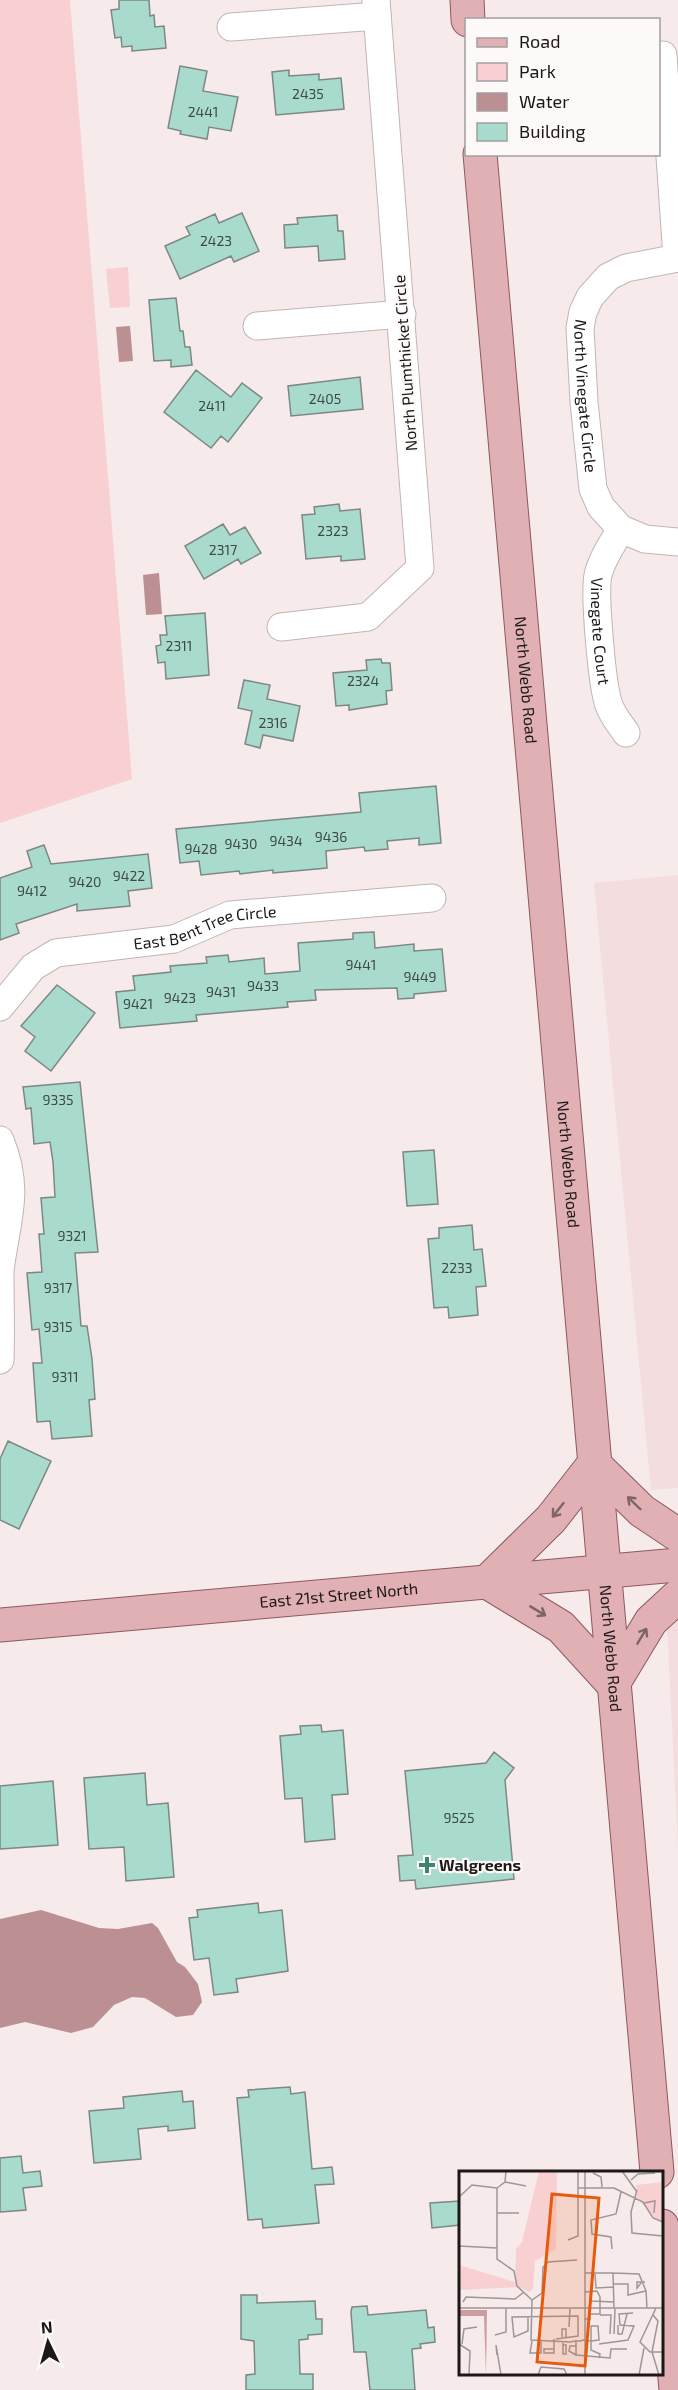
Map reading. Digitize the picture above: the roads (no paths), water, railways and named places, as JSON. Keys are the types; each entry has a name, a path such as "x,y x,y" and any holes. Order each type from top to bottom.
{"main road":[{"path":"467,0 468,18"},
{"name":"North Webb Road","path":"480,156 657,2171"},
{"path":"678,1535 642,1511 594,1464 551,1519 487,1582 561,1627 613,1684 651,1620 678,1596"},
{"name":"East 21st Street North","path":"0,1625 678,1565"},
{"path":"663,2238 676,2390"}],"street":[{"path":"231,27 376,8"},
{"name":"North Plumthicket Circle","path":"281,627 368,617 420,568 402,314 376,8"},
{"path":"663,55 678,258"},
{"name":"North Vinegate Circle","path":"678,258 626,268 608,277 590,297 583,312 580,328 584,402 593,489 601,507 621,529 645,539 678,542"},
{"path":"257,326 402,314"},
{"name":"Vinegate Court","path":"621,529 603,560 597,577 597,598 604,682 609,707 626,733"},
{"name":"East Bent Tree Circle","path":"0,1007 33,967 56,953 174,939 230,915 432,898"},
{"path":"0,1140 10,1163 11,1203 0,1273 0,1360"}],"water":[{"path":"130,326 133,361 119,362 116,327"},
{"path":"159,573 162,614 146,615 143,575"},
{"path":"41,1910 99,1928 118,1929 152,1923 158,1928 177,1962 185,1967 198,1984 202,2002 193,2015 176,2017 145,1998 132,1997 114,2005 93,2027 71,2033 25,2022 0,2028 0,1919"}],"place":[{"name":"Walgreens","path":"427,1865"}]}
